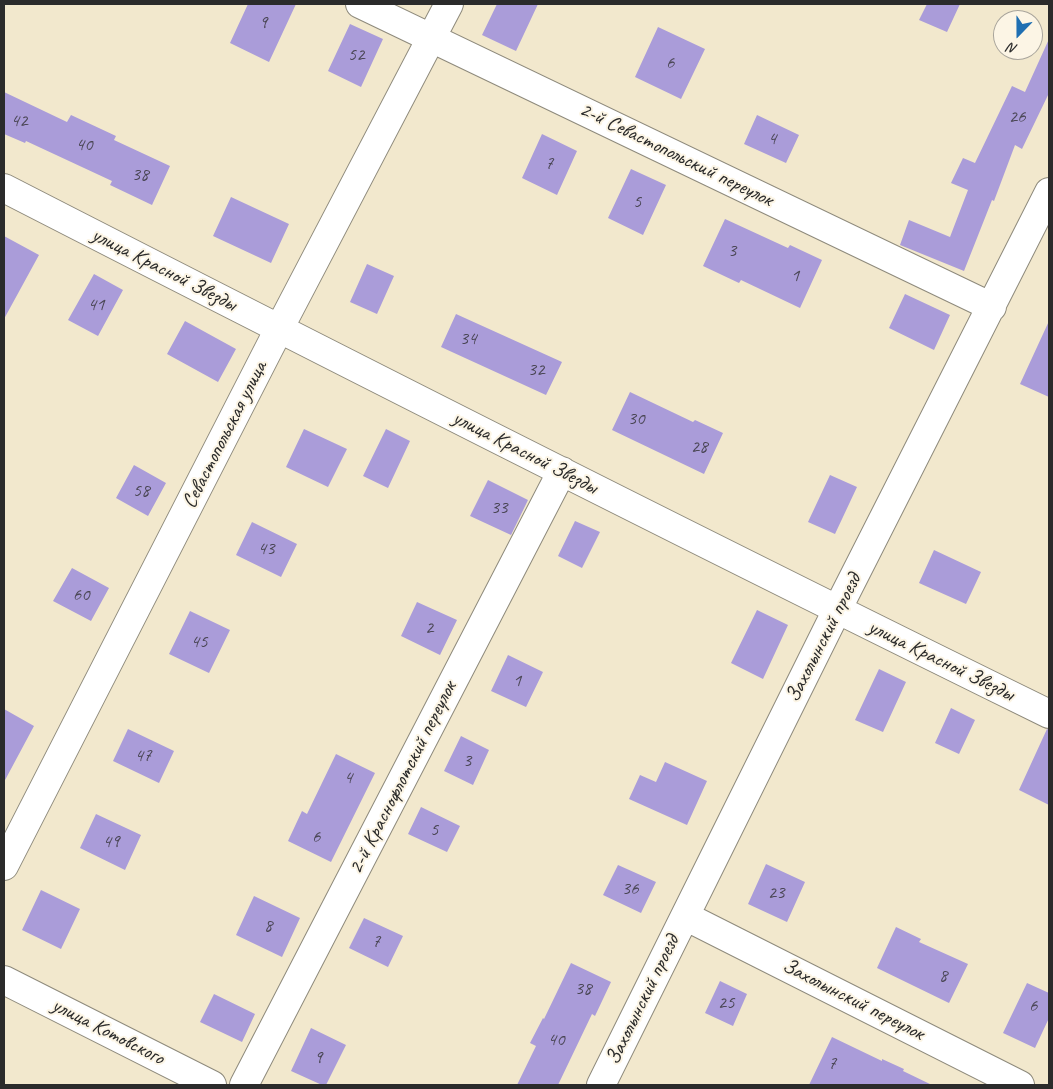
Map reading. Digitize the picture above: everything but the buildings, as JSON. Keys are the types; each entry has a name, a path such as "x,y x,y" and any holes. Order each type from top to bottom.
{"street":[{"name":"2-й Севастопольский переулок","path":"360,4 992,307"},
{"name":"Севастопольская улица","path":"4,866 279,329 449,4"},
{"name":"улица Красной Звезды","path":"4,188 279,329 837,610 1049,714"},
{"name":"Захолынский проезд","path":"601,1085 837,610 1049,192"},
{"name":"2-й Краснофлотский переулок","path":"244,1085 562,471"},
{"name":"Захолынский переулок","path":"685,916 1020,1085"},
{"name":"улица Котовского","path":"4,980 212,1085"}]}
